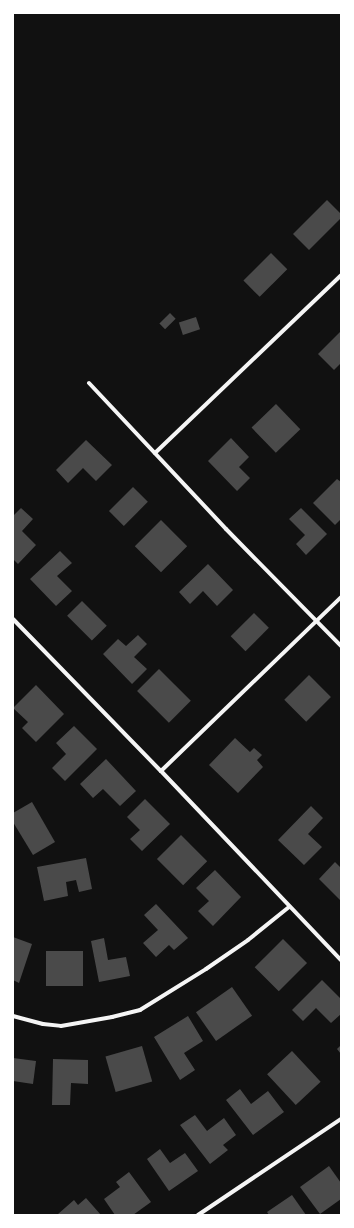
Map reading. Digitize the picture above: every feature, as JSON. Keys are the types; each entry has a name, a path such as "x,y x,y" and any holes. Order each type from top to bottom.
{"street":[{"path":"155,453 341,275"},
{"path":"89,383 226,529 341,646"},
{"path":"161,771 341,597"},
{"path":"13,619 268,882 341,960"},
{"path":"13,1016 42,1024 61,1026 112,1017 140,1010 206,970 248,940 289,906"},
{"path":"198,1215 341,1119"}],"building":[{"path":"327,200 341,214 341,218 309,250 293,234"},
{"path":"271,253 287,269 260,297 243,281"},
{"path":"170,313 176,319 165,329 159,324"},
{"path":"196,317 200,329 183,335 179,323"},
{"path":"341,331 341,363 334,370 318,354"},
{"path":"276,404 300,429 276,453 252,428"},
{"path":"231,438 249,457 239,467 250,478 237,491 208,461"},
{"path":"86,440 112,465 96,481 83,468 68,483 56,470"},
{"path":"337,479 341,482 341,519 335,525 313,503"},
{"path":"133,487 148,502 124,526 109,511"},
{"path":"21,508 33,519 22,531 36,545 18,564 13,559 13,516"},
{"path":"301,508 327,534 306,555 296,544 305,535 289,519"},
{"path":"161,520 187,546 161,572 135,546"},
{"path":"60,551 72,563 57,576 72,591 56,606 30,579"},
{"path":"208,564 233,590 217,606 203,591 190,604 179,592"},
{"path":"82,601 107,626 92,641 67,616"},
{"path":"254,613 269,628 246,651 231,636"},
{"path":"138,635 147,644 134,657 147,669 132,684 103,654 118,639 126,646"},
{"path":"159,669 191,701 169,723 137,691"},
{"path":"309,675 331,697 306,722 284,700"},
{"path":"36,685 64,714 36,742 22,728 28,722 13,708"},
{"path":"74,726 97,749 65,781 52,768 66,754 56,743"},
{"path":"235,738 250,752 254,748 262,755 257,760 263,767 238,793 209,765"},
{"path":"106,759 136,791 120,806 103,789 93,798 80,784"},
{"path":"145,799 170,824 142,851 130,839 140,830 127,817"},
{"path":"32,802 55,842 33,855 13,822 13,813"},
{"path":"311,806 323,818 308,834 322,847 304,865 278,840"},
{"path":"181,835 207,861 183,885 157,859"},
{"path":"86,858 92,889 79,892 76,880 66,882 68,896 44,901 37,867"},
{"path":"335,862 341,868 341,901 319,879"},
{"path":"215,870 241,897 213,926 198,911 209,901 196,888"},
{"path":"156,904 188,938 174,950 169,945 156,957 143,943 158,930 144,915"},
{"path":"13,937 32,944 19,983 13,980"},
{"path":"104,938 108,960 126,957 130,976 99,982 91,941"},
{"path":"283,939 307,963 279,991 255,967"},
{"path":"46,951 83,951 83,986 46,986"},
{"path":"322,980 341,999 341,1014 331,1023 316,1008 303,1021 292,1010"},
{"path":"232,987 252,1016 216,1041 196,1012"},
{"path":"188,1016 203,1041 184,1053 195,1070 180,1080 154,1037"},
{"path":"341,1045 341,1054 337,1049"},
{"path":"142,1046 152,1082 116,1092 105,1056"},
{"path":"292,1051 321,1082 296,1105 267,1074"},
{"path":"13,1058 36,1061 33,1084 13,1081"},
{"path":"53,1059 88,1060 88,1084 71,1083 70,1105 52,1105"},
{"path":"240,1089 251,1104 268,1091 284,1112 253,1135 226,1100"},
{"path":"195,1115 207,1131 224,1118 236,1135 223,1145 228,1150 210,1164 180,1125"},
{"path":"160,1149 170,1163 185,1153 198,1171 169,1191 147,1159"},
{"path":"329,1166 341,1183 341,1199 320,1214 300,1187"},
{"path":"129,1172 151,1202 133,1215 115,1215 104,1199 120,1187 116,1182"},
{"path":"292,1195 306,1215 269,1215 267,1212"},
{"path":"86,1198 101,1215 58,1214 74,1200 78,1205"}]}
